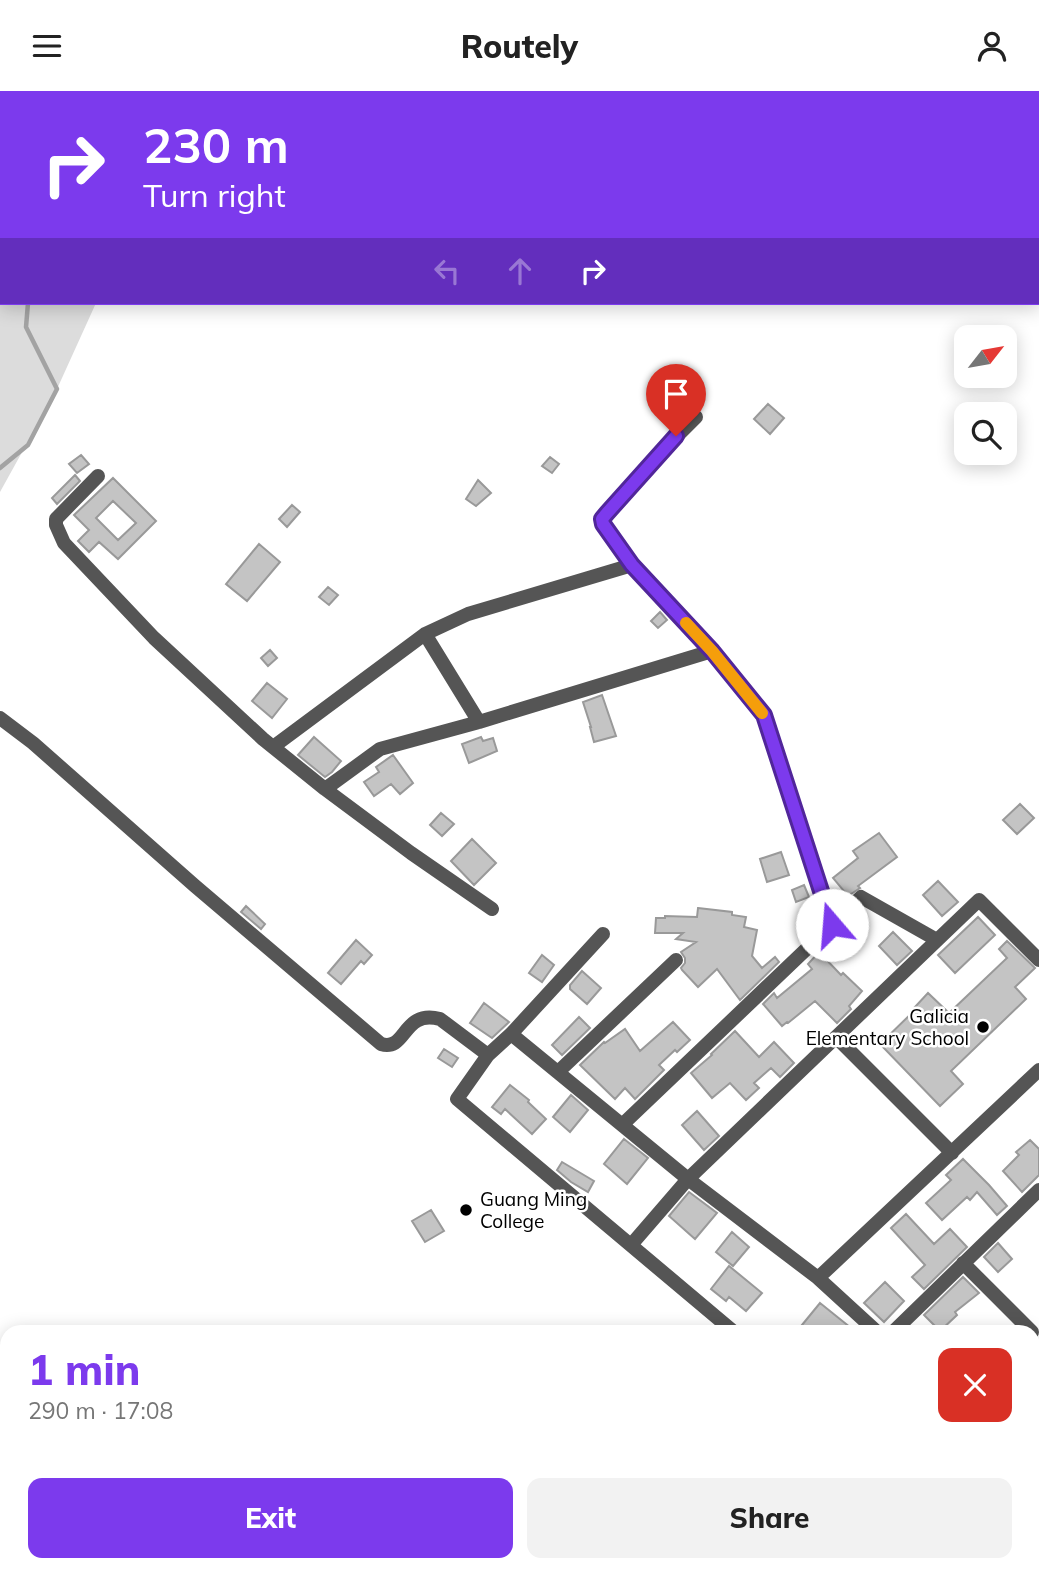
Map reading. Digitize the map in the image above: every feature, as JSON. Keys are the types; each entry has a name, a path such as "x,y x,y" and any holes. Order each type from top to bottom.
{"street":[{"path":"696,417 657,456 602,519 603,524 632,565 712,651 764,715 832,925"},
{"path":"98,476 56,519 64,543 153,638 273,747 411,853 492,908"},
{"path":"273,747 425,634 468,614 632,565"},
{"path":"425,634 479,722"},
{"path":"325,789 380,749 479,722 712,651"},
{"path":"0,718 33,743 195,886 381,1044 392,1045 412,1023 422,1017 432,1017 440,1019 488,1055"},
{"path":"622,1125 861,897 937,940"},
{"path":"631,1245 688,1179 979,900 1039,960"},
{"path":"603,934 511,1034 488,1055 457,1099 726,1325"},
{"path":"558,1072 676,960"},
{"path":"511,1034 688,1179 818,1279 869,1325"},
{"path":"836,1037 952,1153"},
{"path":"818,1279 1039,1071"},
{"path":"900,1325 963,1263 1036,1199"},
{"path":"963,1263 1025,1325"}],"shaded area":[{"path":"0,305 95,305 57,389 0,492"}],"building":[{"path":"768,404 784,418 770,434 754,419"},
{"path":"81,455 89,464 77,473 69,464"},
{"path":"550,457 559,464 552,473 542,466"},
{"path":"75,475 80,481 57,504 52,498"},
{"path":"113,478 156,521 118,559 99,542 89,552 78,541 89,530 74,515","holes":["113,501 136,523 118,540 96,518"]},
{"path":"478,480 491,493 476,506 466,499"},
{"path":"292,505 300,512 287,527 279,519"},
{"path":"259,544 280,562 247,601 226,584"},
{"path":"328,587 338,595 329,605 319,597"},
{"path":"660,612 667,620 658,628 651,621"},
{"path":"270,650 277,658 268,666 261,658"},
{"path":"267,683 287,699 272,718 252,701"},
{"path":"602,695 616,736 594,742 583,702"},
{"path":"314,737 341,761 325,777 298,755"},
{"path":"481,737 483,741 493,738 497,751 469,763 462,744"},
{"path":"393,755 413,783 400,794 391,784 374,796 364,782 379,772 376,767"},
{"path":"1020,804 1034,818 1017,834 1003,820"},
{"path":"441,813 454,824 442,836 430,825"},
{"path":"879,833 897,857 848,896 833,878 858,858 853,851"},
{"path":"472,839 496,863 474,885 451,861"},
{"path":"781,852 789,875 767,882 760,859"},
{"path":"938,881 958,902 942,916 923,895"},
{"path":"804,885 809,897 796,902 792,890"},
{"path":"246,906 265,924 261,929 241,912"},
{"path":"698,908 732,912 732,915 746,917 744,927 757,930 752,956 762,968 775,957 779,962 740,1000 717,969 698,987 682,970 685,958 681,952 696,942 676,939 683,933 655,933 656,918 697,917"},
{"path":"978,917 995,935 955,973 938,955"},
{"path":"893,932 912,951 897,965 879,946"},
{"path":"356,940 372,955 364,964 361,961 341,984 328,973"},
{"path":"1007,941 1035,968 1015,987 1026,999 951,1071 963,1084 940,1106 880,1044 917,1008 915,1007 928,993 949,1013 1007,958 999,949"},
{"path":"819,952 841,975 843,973 862,991 849,1006 851,1009 837,1023 815,1001 782,1026 763,1004 774,993 777,998 812,969 808,964"},
{"path":"542,955 554,965 542,982 529,973"},
{"path":"582,971 601,988 587,1004 570,989 570,985"},
{"path":"484,1003 509,1022 492,1038 470,1023"},
{"path":"579,1017 590,1028 562,1055 552,1045"},
{"path":"673,1022 690,1040 659,1065 664,1070 635,1099 625,1088 615,1099 580,1065 604,1042 625,1029 640,1051"},
{"path":"735,1031 759,1057 774,1042 794,1063 780,1077 771,1068 754,1083 759,1088 746,1100 730,1083 712,1098 691,1073"},
{"path":"444,1049 458,1058 452,1067 438,1058"},
{"path":"510,1085 529,1100 546,1119 532,1134 505,1109 501,1114 492,1107"},
{"path":"571,1095 588,1110 570,1132 553,1117"},
{"path":"697,1111 719,1136 704,1150 682,1125"},
{"path":"624,1139 648,1158 627,1184 604,1164"},
{"path":"1030,1140 1039,1149 1039,1175 1022,1192 1003,1171 1019,1155 1016,1152"},
{"path":"963,1159 1007,1206 997,1215 977,1192 970,1200 967,1197 942,1220 926,1203 951,1180 946,1175"},
{"path":"562,1162 594,1181 588,1192 557,1170"},
{"path":"689,1192 717,1213 695,1239 669,1216"},
{"path":"431,1210 444,1231 425,1242 412,1221"},
{"path":"906,1214 934,1244 950,1229 967,1247 924,1289 912,1277 925,1265 891,1228"},
{"path":"732,1232 749,1247 733,1266 716,1252"},
{"path":"998,1243 1012,1259 998,1272 984,1257"},
{"path":"729,1266 762,1293 746,1311 729,1297 726,1301 711,1289"},
{"path":"963,1277 979,1293 955,1312 957,1315 946,1325 934,1325 924,1315"},
{"path":"885,1282 904,1301 884,1322 864,1303"},
{"path":"820,1303 847,1325 802,1325"}],"waterway":[{"path":"0,468 28,445 57,389 26,327 28,305"}],"slow traffic":[{"path":"686,623 762,713"}],"place":[{"name":"Galicia Elementary School","path":"983,1027"},
{"name":"Guang Ming College","path":"466,1210"}],"route":[{"path":"676,436 602,519 603,524 632,565 712,651 764,715 832,925"}]}
